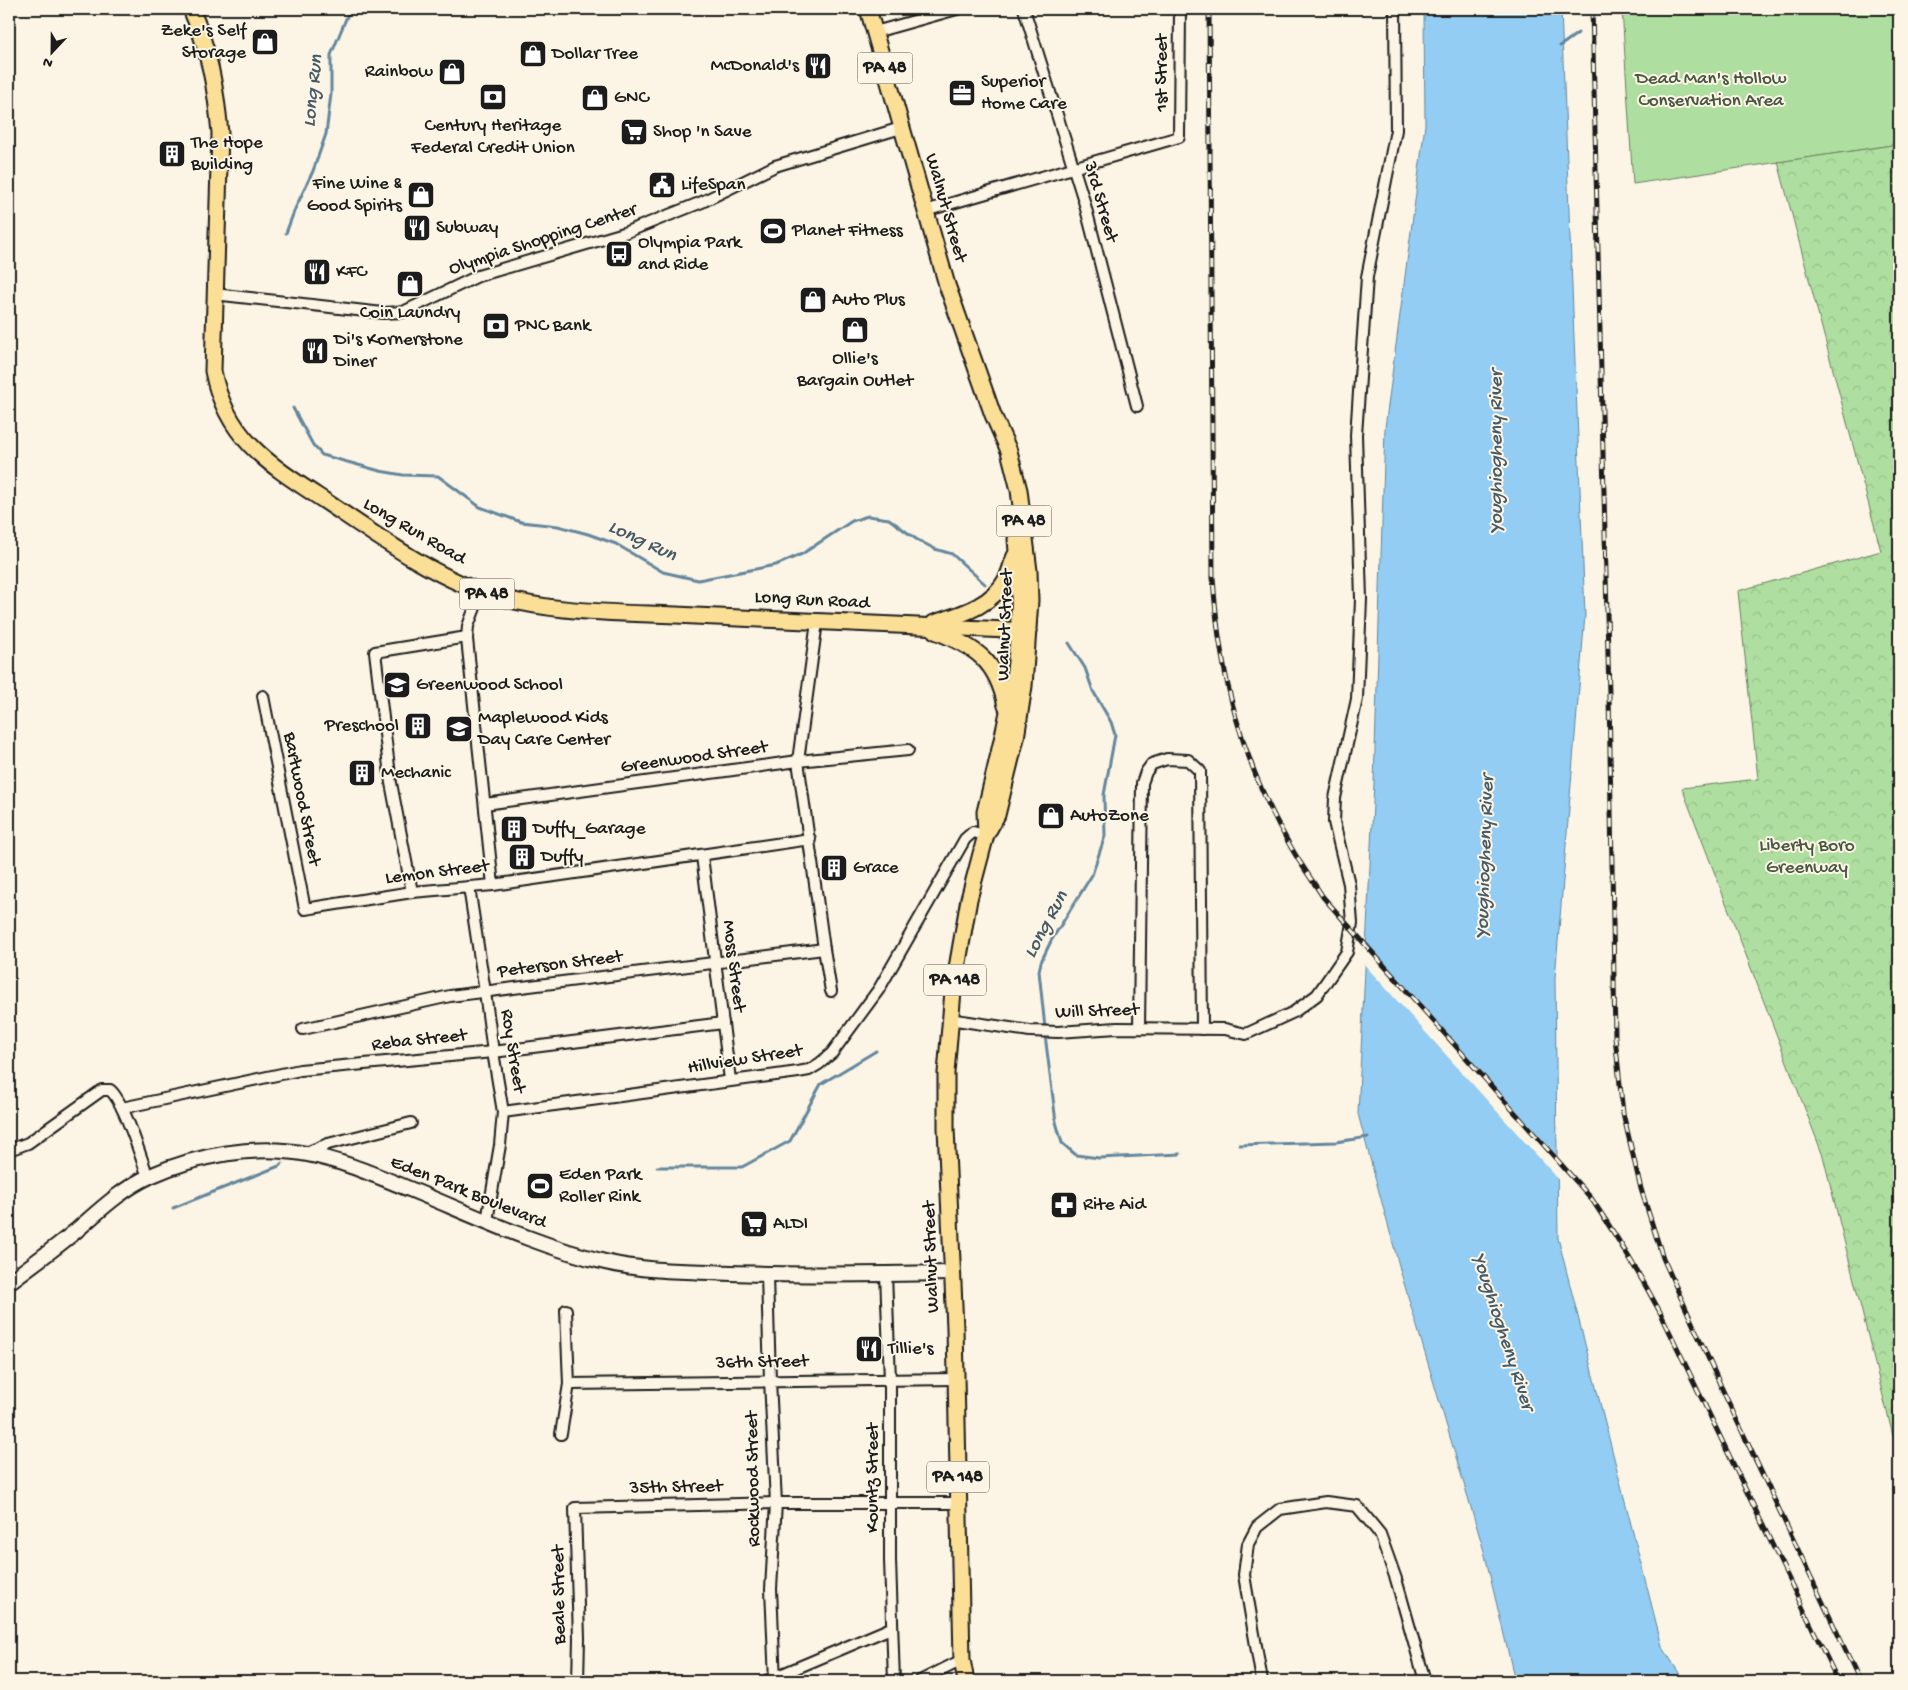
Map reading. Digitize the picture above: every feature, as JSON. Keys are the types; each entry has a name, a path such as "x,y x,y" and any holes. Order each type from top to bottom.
{"main road":[{"name":"Long Run Road","path":"191,9 210,60 217,96 220,133 213,371 217,392 226,414 258,454 279,471 398,549 435,570 481,592 515,601 550,608 1023,631"},
{"name":"Walnut Street","path":"868,9 947,285 993,415 1009,451 1020,499 1029,571 1030,600 985,812 986,835"},
{"name":"Walnut Street","path":"966,1681 962,1660 956,1379 946,1073 949,1019 963,929 986,835 997,815 1016,738 1024,686 1023,631 1017,550 1008,483 993,415"},
{"name":"PA 48","path":"922,626 980,607 994,595 1006,579 1017,550"},
{"path":"922,626 957,640 977,651 992,667 1003,690 1007,715"},
{"name":"Eden Park Boulevard","path":"9,1282 42,1259 119,1194 148,1177 202,1158 274,1151 306,1154 351,1165 543,1244 607,1262 667,1270 767,1275 952,1273"}],"street":[{"path":"875,32 957,9"},
{"name":"3rd Street","path":"1024,9 1086,210 1137,406"},
{"name":"1st Street","path":"1073,168 1179,137 1180,9"},
{"name":"Will Street","path":"949,1019 1030,1031 1058,1032 1139,1028 1225,1029 1246,1034 1294,1012 1317,995 1347,952 1352,923 1349,884 1334,822 1335,806 1356,699 1361,599 1356,435 1367,277 1396,130 1395,9"},
{"name":"Olympia Shopping Center","path":"214,294 383,314 404,312 478,276 624,233 702,202 775,166 901,128"},
{"path":"925,211 1073,168"},
{"path":"481,592 468,626 467,637 493,885"},
{"path":"817,622 798,762 831,991"},
{"path":"412,892 391,783 375,652 467,637"},
{"name":"Bartwood Street","path":"263,696 305,909"},
{"name":"Greenwood Street","path":"485,804 798,762 908,750"},
{"path":"1139,1028 1142,783 1146,772 1152,764 1167,759 1188,760 1200,771 1202,1029"},
{"name":"Hillview Street","path":"503,1112 809,1070 832,1053 879,989 964,839 973,832 986,835"},
{"name":"Lemon Street","path":"305,909 412,892 493,885 810,839"},
{"name":"Moss Street","path":"702,856 730,1080"},
{"name":"Roy Street","path":"469,887 503,1112 500,1144 487,1221"},
{"name":"Peterson Street","path":"303,1029 450,996 824,949"},
{"name":"Reba Street","path":"122,1108 300,1070 493,1052 723,1023"},
{"path":"9,1150 28,1143 102,1090 110,1090 114,1093 122,1108 148,1177"},
{"path":"306,1154 328,1144 411,1123"},
{"name":"Kountz Street","path":"886,1274 890,1380 891,1628 894,1681"},
{"name":"Rockwood Street","path":"767,1275 776,1503 771,1589 772,1680"},
{"path":"561,1434 569,1384 566,1310"},
{"name":"36th Street","path":"569,1384 956,1379"},
{"path":"1262,1681 1244,1574 1248,1544 1257,1527 1280,1510 1326,1502 1357,1506 1380,1534 1396,1579 1425,1681"},
{"name":"35th Street","path":"575,1508 776,1503 958,1503"},
{"name":"Beale Street","path":"575,1508 579,1638 578,1681"},
{"path":"772,1680 891,1628"},
{"path":"920,1681 962,1660"}],"green space":[{"name":"Dead Man's Hollow Conservation Area","path":"1622,9 1899,9 1899,144 1633,184"},
{"name":"Liberty Boro Greenway","path":"1899,144 1899,1460 1823,1156 1682,788 1758,779 1738,591 1881,551 1778,162"}],"water":[{"name":"Youghiogheny River","path":"1424,9 1561,9 1585,615 1555,978 1558,1238 1662,1646 1684,1681 1515,1681 1484,1551 1401,1273 1358,1114 1374,783 1385,428 1425,125"}],"pier":[{"path":"1364,941 1559,1158 1560,1181 1363,963"}],"waterway":[{"name":"Long Run","path":"286,233 313,171 326,134 331,94 331,55 350,9"},
{"path":"1560,46 1578,33"},
{"name":"Long Run","path":"293,408 313,445 322,455 380,471 403,475 438,476 480,507 521,522 558,526 588,534 616,544 663,572 698,580 776,565 802,554 852,521 868,516 889,519 916,539 935,549 952,554 985,584"},
{"name":"Long Run","path":"1045,1028 1039,971 1041,962 1051,941 1092,875 1105,836 1104,795 1115,735 1111,722 1093,691 1085,668 1069,643"},
{"name":"Long Run","path":"1045,1035 1056,1122 1062,1143 1076,1155 1099,1158 1180,1154"},
{"path":"657,1167 742,1167 790,1141 821,1084 876,1051"},
{"name":"Long Run","path":"1239,1145 1336,1142 1368,1137"},
{"path":"173,1208 279,1166 282,1163"}],"railway":[{"path":"1209,9 1213,577 1216,613 1227,683 1236,718 1259,784 1274,817 1323,897 1591,1198 1636,1269 1660,1312 1838,1681"},
{"path":"1592,9 1609,695 1615,1037 1623,1113 1641,1189 1663,1258 1724,1393 1860,1681"}],"place":[{"name":"Zeke's Self Storage","path":"265,42"},
{"name":"Dollar Tree","path":"533,54"},
{"name":"McDonald's","path":"818,66"},
{"name":"Rainbow","path":"452,72"},
{"name":"Superior Home Care","path":"962,93"},
{"name":"Century Heritage Federal Credit Union","path":"493,97"},
{"name":"GNC","path":"595,98"},
{"name":"Shop 'n Save","path":"634,132"},
{"name":"The Hope Building","path":"172,154"},
{"name":"LifeSpan","path":"662,185"},
{"name":"Fine Wine & Good Spirits","path":"421,195"},
{"name":"Subway","path":"417,228"},
{"name":"Planet Fitness","path":"773,231"},
{"name":"Olympia Park and Ride","path":"619,254"},
{"name":"KFC","path":"317,272"},
{"name":"Coin Laundry","path":"410,284"},
{"name":"Auto Plus","path":"813,300"},
{"name":"PNC Bank","path":"496,326"},
{"name":"Ollie's Bargain Outlet","path":"855,330"},
{"name":"Di's Kornerstone Diner","path":"315,351"},
{"name":"Greenwood School","path":"397,685"},
{"name":"Preschool","path":"418,726"},
{"name":"Maplewood Kids Day Care Center","path":"459,729"},
{"name":"Mechanic","path":"362,773"},
{"name":"AutoZone","path":"1051,816"},
{"name":"Duffy_Garage","path":"514,829"},
{"name":"Duffy","path":"522,857"},
{"name":"Grace","path":"834,868"},
{"name":"Eden Park Roller Rink","path":"540,1186"},
{"name":"Rite Aid","path":"1064,1205"},
{"name":"ALDI","path":"754,1224"},
{"name":"Tillie's","path":"869,1349"}]}
